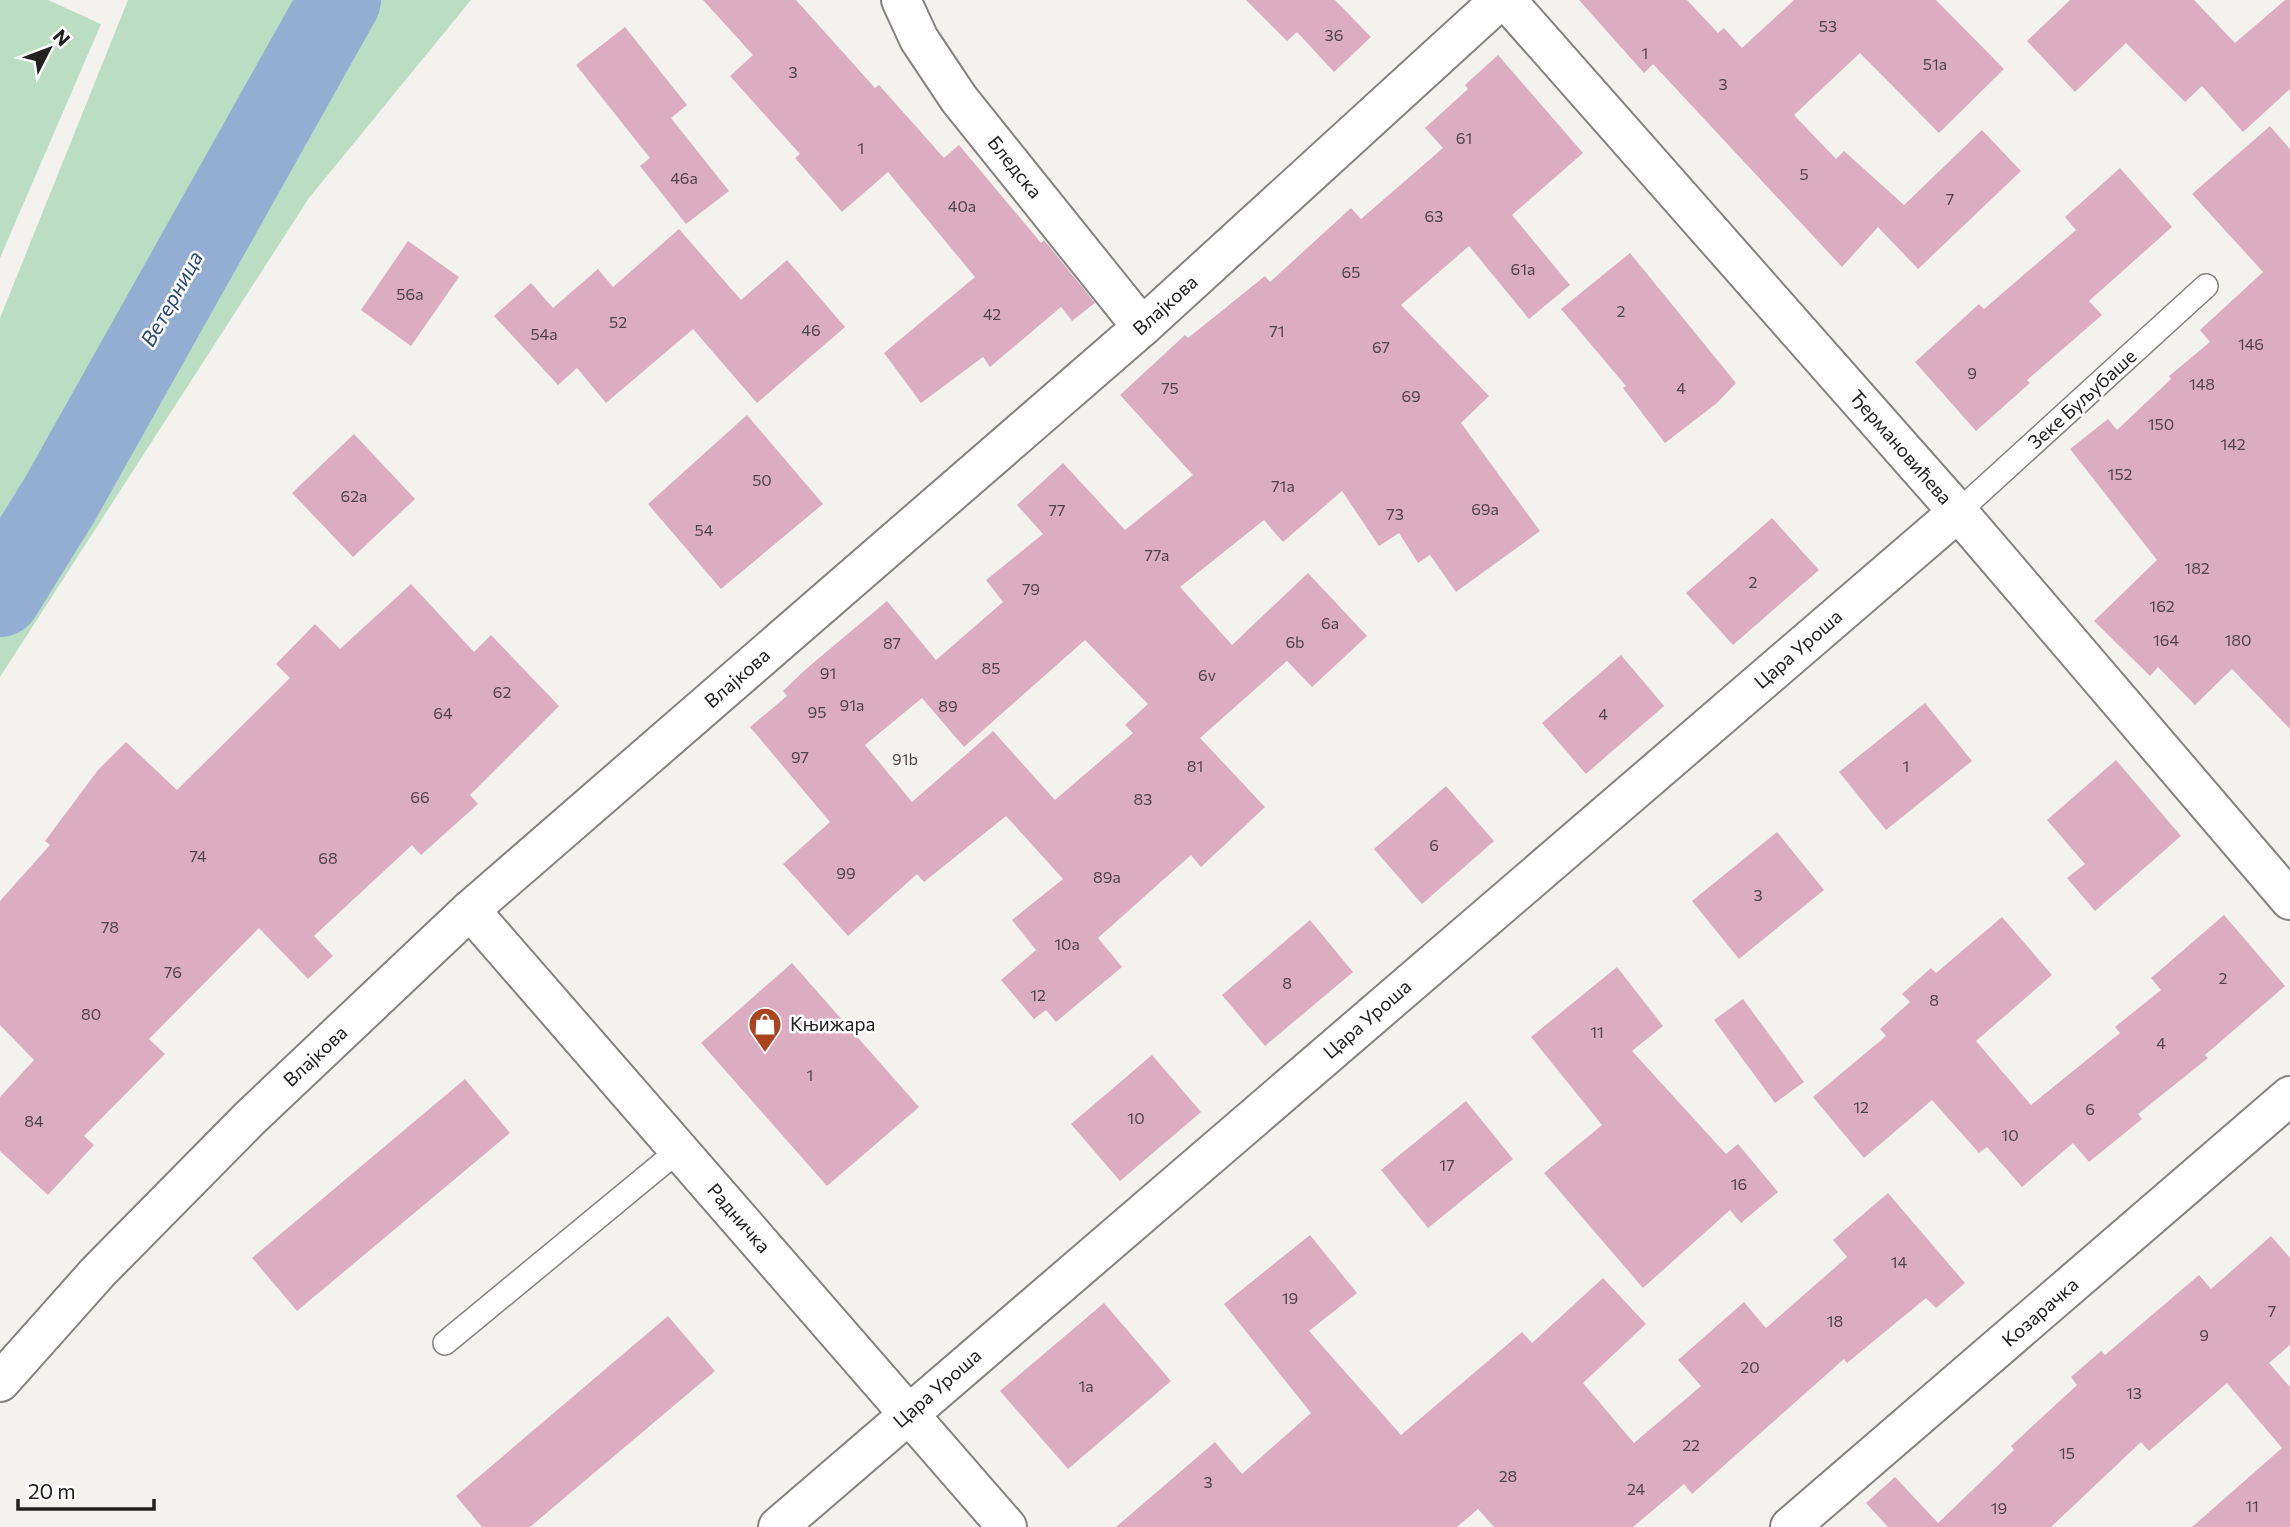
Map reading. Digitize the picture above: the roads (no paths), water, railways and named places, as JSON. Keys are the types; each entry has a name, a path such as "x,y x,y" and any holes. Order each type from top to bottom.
{"street":[{"name":"Бледска","path":"901,0 919,39 960,99 1142,327"},
{"name":"Влајкова","path":"0,1381 98,1272 240,1128 470,909 1142,327 1489,4"},
{"name":"Ђермановићева","path":"1489,4 1958,512 2290,900"},
{"name":"Цара Уроша","path":"778,1527 1958,512"},
{"name":"Радничка","path":"470,909 1007,1527"},
{"name":"Козарачка","path":"1790,1527 2290,1097"}],"lane":[{"name":"Зеке Буљубаше","path":"1958,512 2206,286"},
{"path":"445,1343 679,1150"}],"waterway":[{"name":"Ветерница","path":"0,596 60,499 340,0"}],"place":[{"name":"Књижара","path":"765,1054"}]}
